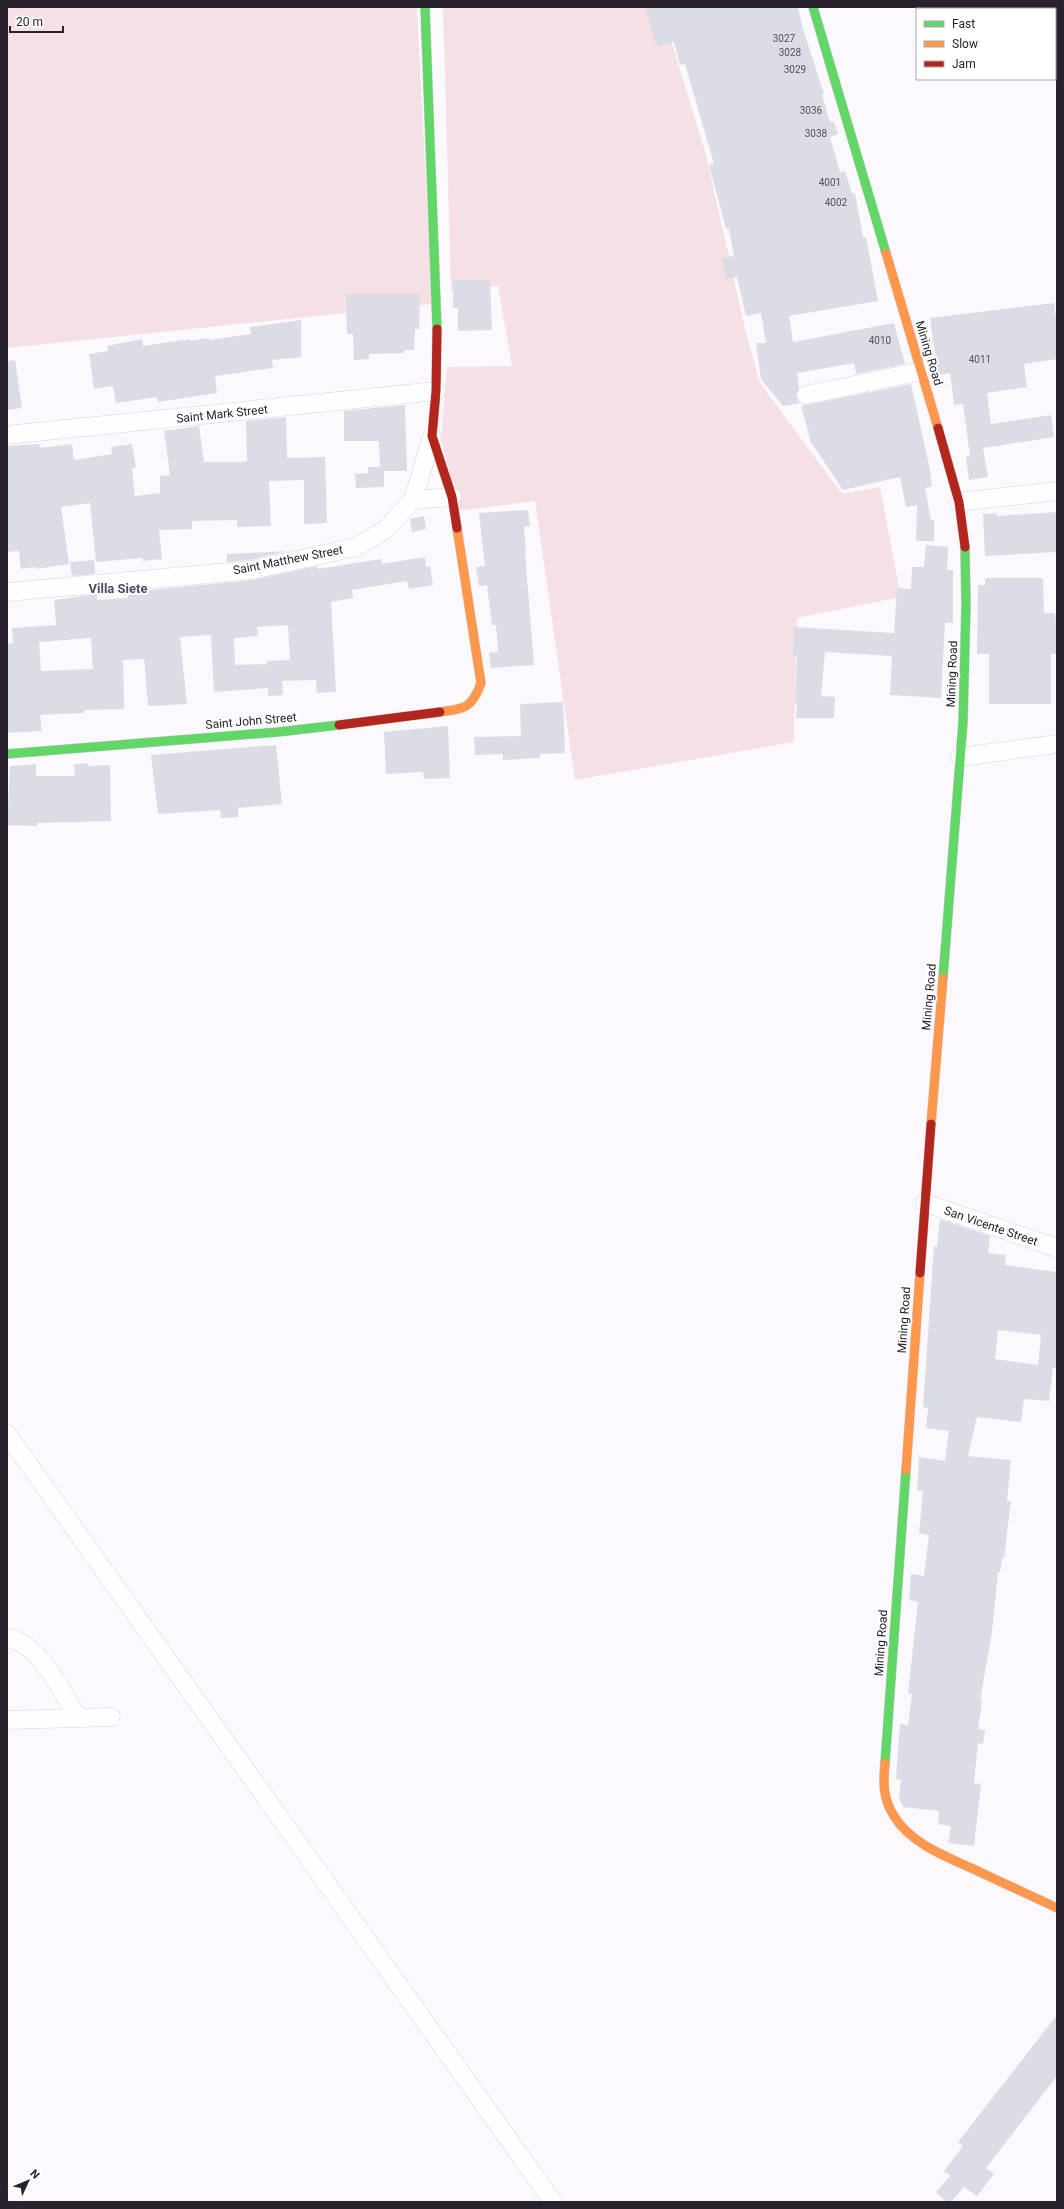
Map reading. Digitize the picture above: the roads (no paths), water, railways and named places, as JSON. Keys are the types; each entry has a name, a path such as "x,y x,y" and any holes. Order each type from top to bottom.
{"street":[{"path":"413,500 452,497 432,436 436,391 437,300 425,7"},
{"name":"Mining Road","path":"812,7 922,371 959,502 965,550 966,605 960,757 925,1203 883,1788 886,1803 892,1816 902,1829 916,1839 940,1853 1057,1908"},
{"path":"806,395 922,371"},
{"name":"Saint Mark Street","path":"7,435 436,391"},
{"name":"Saint Matthew Street","path":"7,592 252,570 356,547 385,530 413,500 432,436"},
{"path":"959,502 1057,491"},
{"name":"Saint John Street","path":"7,754 278,732 460,710 475,700 481,683 452,497"},
{"path":"960,757 1057,744"},
{"name":"San Vicente Street","path":"925,1203 1057,1248"},
{"path":"7,1434 553,2202"},
{"path":"7,1638 23,1642 34,1652 53,1678 78,1718"},
{"path":"7,1720 110,1717"}],"district":[{"name":"Villa Siete","path":"118,588"}]}
